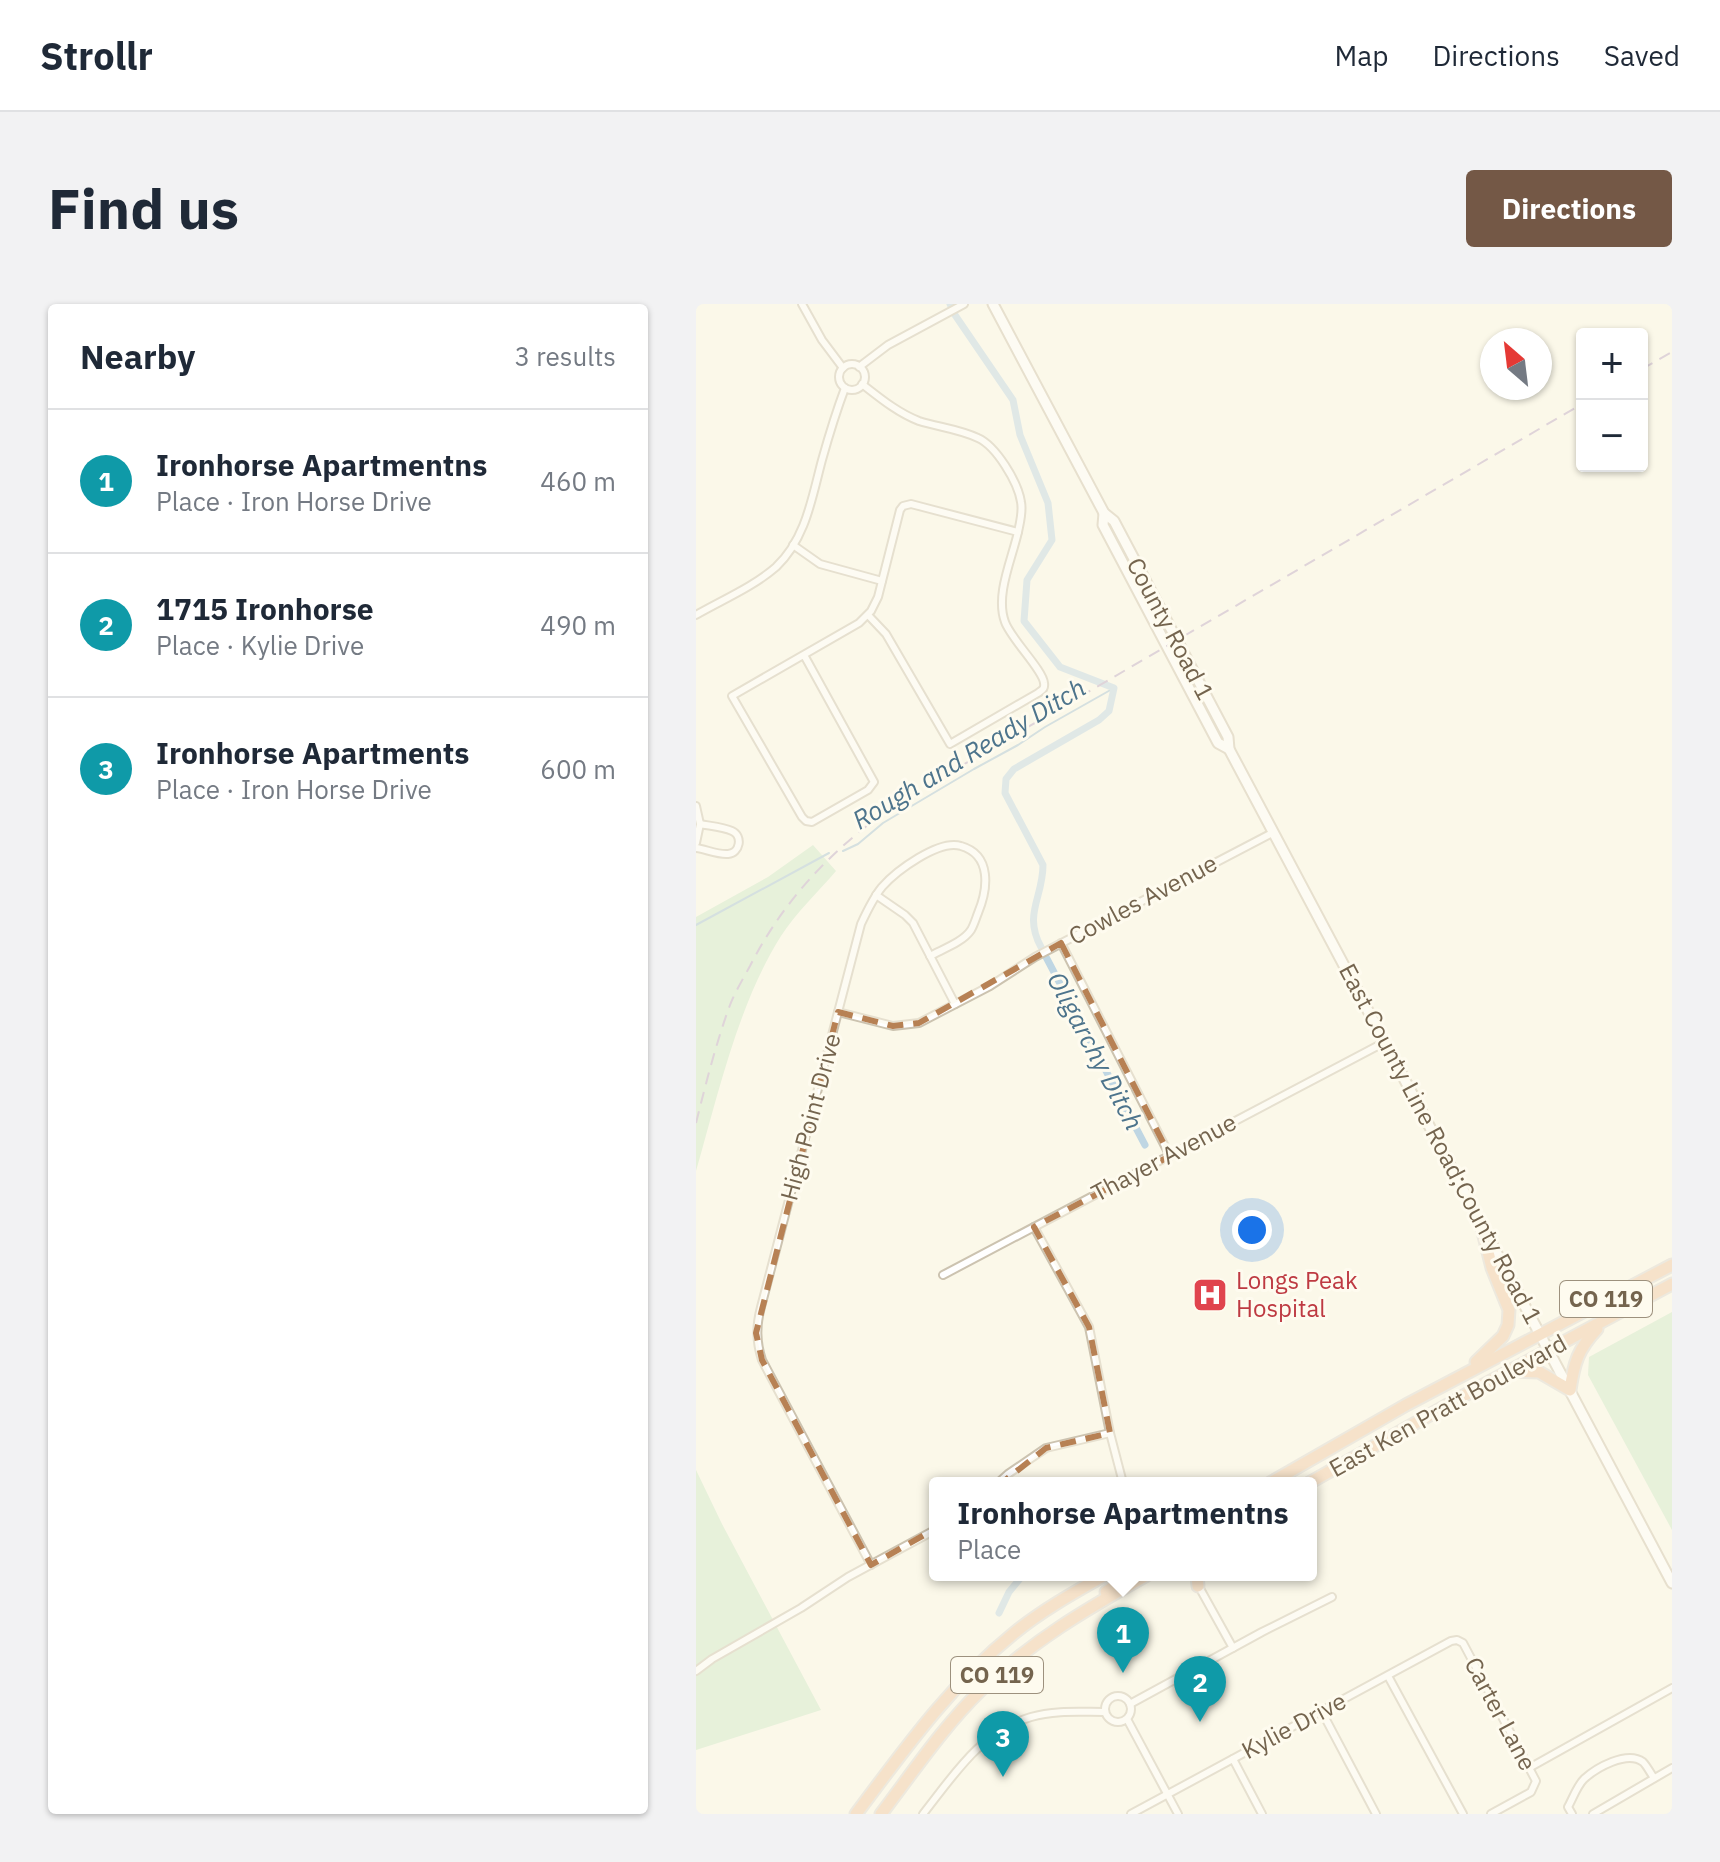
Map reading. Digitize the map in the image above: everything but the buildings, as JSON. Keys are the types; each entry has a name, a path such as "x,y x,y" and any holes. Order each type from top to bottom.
{"highway":[{"path":"1453,1380 1492,1349 1508,1325 1509,1310 1492,1268 1481,1224"},
{"name":"East Ken Pratt Boulevard","path":"1280,1477 1406,1405 1672,1265"},
{"name":"East Ken Pratt Boulevard","path":"1317,1479 1672,1284"},
{"path":"1508,1372 1539,1372 1570,1390 1578,1354 1584,1343 1609,1318"},
{"name":"CO 119","path":"856,1814 927,1720 982,1661 1050,1607 1095,1581"},
{"path":"1091,1607 1120,1581"},
{"name":"CO 119","path":"881,1814 951,1722 980,1691 1058,1627 1136,1581"}],"main road":[{"name":"County Road 1","path":"993,304 1104,513 1114,521 1228,737 1229,749"},
{"name":"East County Line Road;County Road 1","path":"1229,749 1672,1583"}],"street":[{"path":"802,304 822,340 843,368"},
{"path":"859,367 888,345 957,308"},
{"path":"851,365 859,367 864,373 862,384 854,390 845,388 839,379 843,368 851,365"},
{"path":"862,384 919,421 968,433 988,444 1001,461 1017,489 1022,508 1003,590 1002,611 1007,628 1040,675 1044,687 950,744 886,634 868,615"},
{"path":"696,615 764,576 783,560 793,545 807,518 830,430 845,388"},
{"path":"804,655 874,782 868,790 808,822 732,696 868,615 874,607 903,506 911,504 1018,532"},
{"path":"793,545 820,564 882,581"},
{"path":"696,806 700,824 696,845 728,854 736,850 739,843 733,831 700,824"},
{"name":"Cowles Avenue","path":"838,1012 878,1024 907,1026 919,1023 990,986 1061,943 1274,832"},
{"name":"High Point Drive","path":"871,1565 762,1360 756,1333 861,924 876,895 893,877 932,850 957,844 977,857 987,886 971,930 930,956"},
{"path":"876,895 913,923 955,1004"},
{"path":"1061,943 1170,1156"},
{"name":"Thayer Avenue","path":"943,1275 1385,1042"},
{"path":"1034,1227 1089,1327 1121,1477"},
{"path":"1005,1477 1046,1448 1110,1433"},
{"path":"696,1671 848,1577 929,1533"},
{"path":"1197,1581 1233,1648"},
{"path":"1130,1704 1332,1597"},
{"name":"Kylie Drive","path":"1131,1814 1457,1640"},
{"name":"Carter Lane","path":"1457,1640 1463,1643 1536,1781 1531,1792 1491,1814"},
{"path":"1388,1676 1463,1814"},
{"path":"1529,1768 1672,1688"},
{"path":"1112,1697 1123,1697 1130,1704 1127,1719 1121,1722 1112,1721 1104,1712 1105,1704 1112,1697"},
{"path":"923,1814 979,1746 997,1731 1032,1716 1104,1712"},
{"path":"1322,1712 1376,1814"},
{"path":"1127,1719 1178,1814"},
{"path":"1572,1814 1568,1807 1582,1781 1596,1770 1619,1760 1633,1758 1644,1763 1654,1778"},
{"path":"1233,1759 1262,1814"},
{"path":"1593,1814 1672,1768"}],"highlighted area":[{"path":"1061,943 1170,1156 1034,1227 1089,1327 1110,1433 1046,1448 965,1512 871,1565 762,1360 756,1333 838,1012 893,1026 919,1023"}],"green space":[{"path":"813,845 836,871 787,927 766,963 741,1020 696,1171 696,917 768,877"},
{"path":"1672,1312 1672,1530 1588,1375 1589,1357"},
{"path":"696,1470 821,1710 696,1750"}],"waterway":[{"name":"Oligarchy Ditch","path":"950,304 1013,400 1020,435 1048,503 1052,540 1027,580 1024,621 1060,667 1114,688 1109,711 1099,720 1014,769 1006,779 1005,793 1043,865 1034,915 1041,947"},
{"name":"Rough and Ready Ditch","path":"843,851 858,844 883,823 1114,688"},
{"name":"Rough and Ready Ditch","path":"696,925 829,853"},
{"name":"Oligarchy Ditch","path":"1046,957 1145,1145"},
{"name":"Oligarchy Ditch","path":"999,1613 1018,1581"}],"railway":[{"path":"1648,366 1672,352"},
{"path":"696,1123 716,1048 739,986 779,917 815,874 855,835 901,801 1576,407"}],"place":[{"name":"Longs Peak Hospital","path":"1210,1295"},
{"name":"Ironhorse Apartmentns","path":"1123,1673"},
{"name":"1715 Ironhorse","path":"1200,1722"},
{"name":"Ironhorse Apartments","path":"1003,1777"}]}
